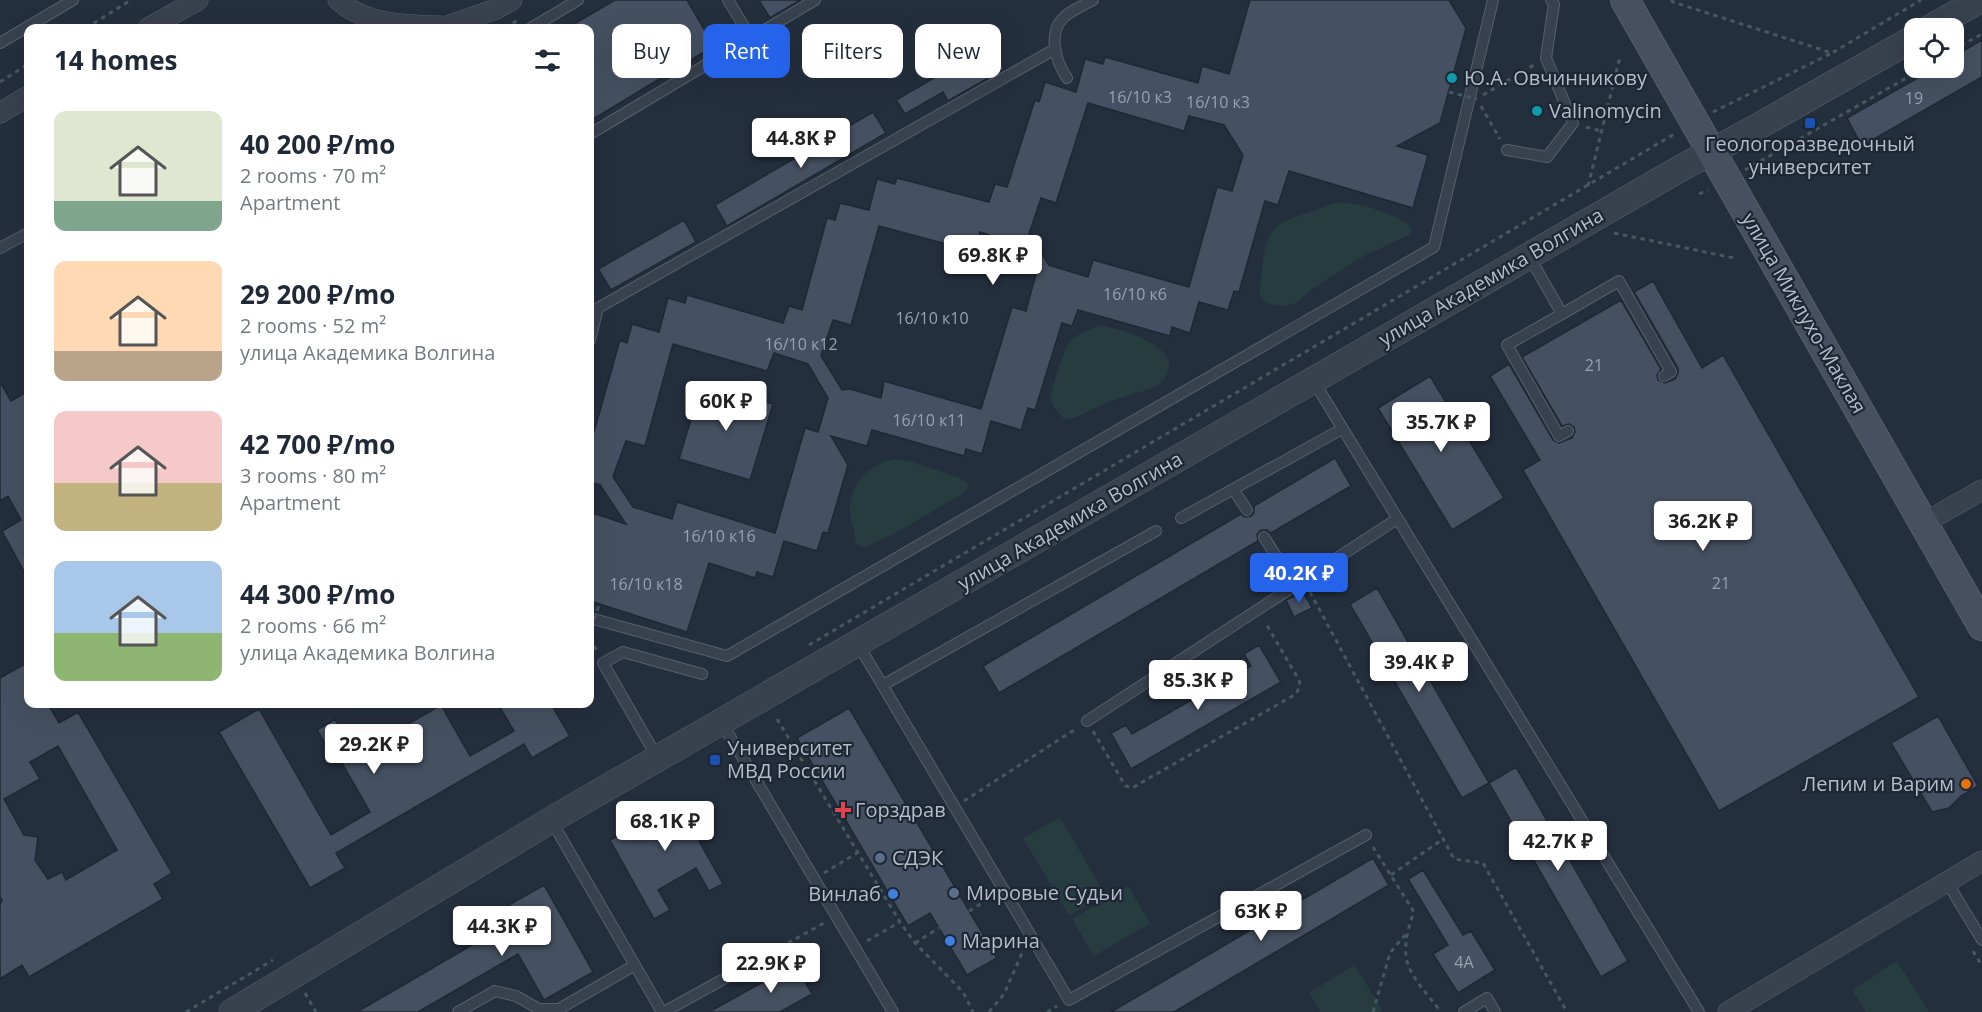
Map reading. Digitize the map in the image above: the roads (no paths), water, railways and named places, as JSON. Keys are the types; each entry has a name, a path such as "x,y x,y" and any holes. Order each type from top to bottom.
{"main road":[{"name":"улица Миклухо-Маклая","path":"1625,0 1695,119 1982,626"}],"street":[{"path":"155,24 198,0"},
{"path":"338,0 351,12 372,20 397,24"},
{"path":"457,24 496,9 512,0"},
{"path":"1948,18 1980,0"},
{"name":"улица Академика Волгина","path":"232,1012 550,820 1712,151 1904,44"},
{"path":"4,107 24,98"},
{"path":"1924,524 1982,490"},
{"path":"1737,1010 1982,861"}],"lane":[{"path":"33,24 73,0"},
{"path":"538,24 578,0"},
{"path":"728,0 743,24"},
{"path":"775,24 815,0"},
{"path":"1067,78 1059,66 1055,49 1057,31 1063,17 1093,0"},
{"path":"594,624 727,656 1434,248 1493,0"},
{"path":"1507,150 1547,157 1572,123 1546,58 1554,4 1551,0"},
{"path":"0,44 24,30"},
{"path":"594,324 598,308 1055,49"},
{"path":"594,132 703,67"},
{"path":"0,248 24,235"},
{"path":"1529,256 1562,314"},
{"path":"1568,430 1559,436 1507,345 1619,281 1671,372 1664,376"},
{"path":"1313,380 1699,1012"},
{"path":"1181,518 1342,429"},
{"path":"1233,489 1247,510"},
{"path":"1087,721 1397,519"},
{"path":"883,685 1156,531"},
{"path":"1264,537 1299,583"},
{"path":"858,644 1069,1000 1366,835"},
{"path":"658,759 603,663 623,652 702,674"},
{"path":"722,723 893,1012"},
{"path":"550,820 663,1012 776,950"},
{"path":"1947,882 1982,940"},
{"path":"458,1012 495,991 516,996 539,1009 559,1009 634,965"},
{"path":"1464,1012 1487,998 1495,1012"}],"place":[{"name":"Ю.А. Овчинникову","path":"1452,78"},
{"name":"Valinomycin","path":"1537,111"},
{"name":"Геологоразведочный университет","path":"1810,123"},
{"name":"Университет МВД России","path":"715,760"},
{"name":"Лепим и Варим","path":"1966,784"},
{"name":"Горздрав","path":"843,810"},
{"name":"СДЭК","path":"880,858"},
{"name":"Мировые Судьи","path":"954,893"},
{"name":"Винлаб","path":"893,894"},
{"name":"Марина","path":"950,941"}]}
